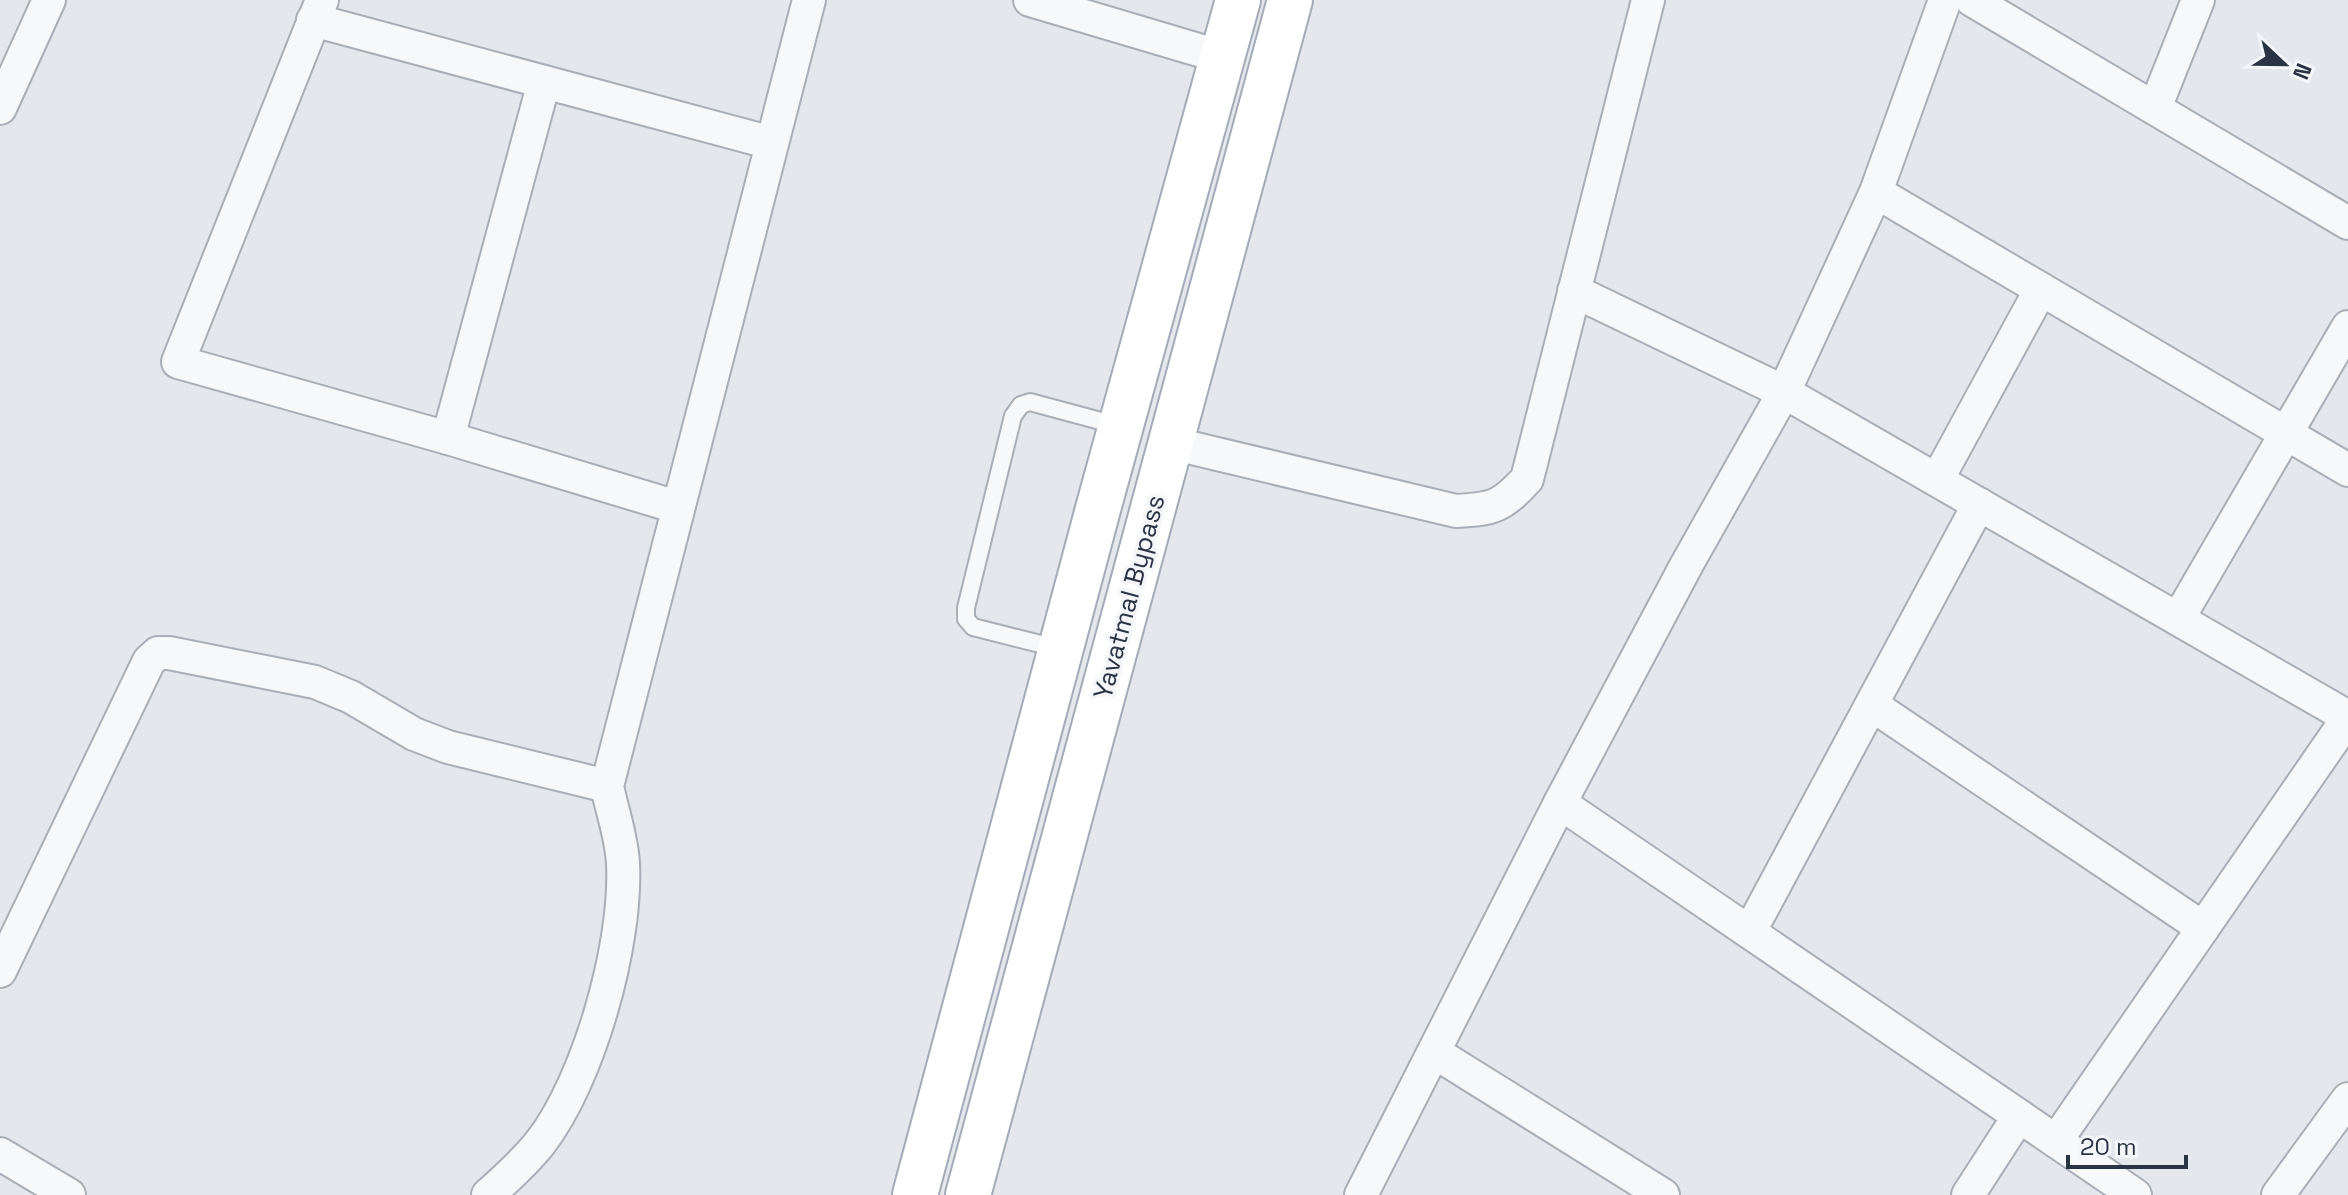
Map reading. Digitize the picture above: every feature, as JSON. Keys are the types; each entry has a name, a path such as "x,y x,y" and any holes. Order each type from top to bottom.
{"main road":[{"name":"Yavatmal Bypass","path":"915,1195 1238,0"},
{"name":"Yavatmal Bypass","path":"968,1195 1290,0"}],"street":[{"path":"0,108 13,47 49,0"},
{"path":"488,1195 539,1144 561,1112 597,1023 611,971 622,899 623,863 607,786 809,0"},
{"path":"1030,0 1222,57"},
{"path":"1171,443 1456,511 1488,509 1508,499 1527,479 1648,0"},
{"path":"1361,1195 1560,803 1687,564 1784,392 1876,192 1945,0"},
{"path":"1972,0 2348,223"},
{"path":"2155,108 2198,0"},
{"path":"677,507 178,362 318,10 544,82 772,143"},
{"path":"448,438 544,82"},
{"path":"1876,192 2348,470"},
{"path":"1937,480 2041,289"},
{"path":"1574,291 1784,392 2348,718 2056,1141"},
{"path":"2178,619 2348,327"},
{"path":"1750,931 1979,504"},
{"path":"0,971 149,661 158,653 315,682 351,697 414,734 448,747 607,786"},
{"path":"1872,705 2203,928"},
{"path":"1560,803 2135,1195"},
{"path":"1434,1052 1663,1195"},
{"path":"2278,1195 2348,1099"},
{"path":"1968,1195 2019,1116"},
{"path":"0,1154 69,1195"}],"lane":[{"path":"1061,649 973,627 966,619 966,608 1013,416 1021,405 1030,402 1121,426"}]}
